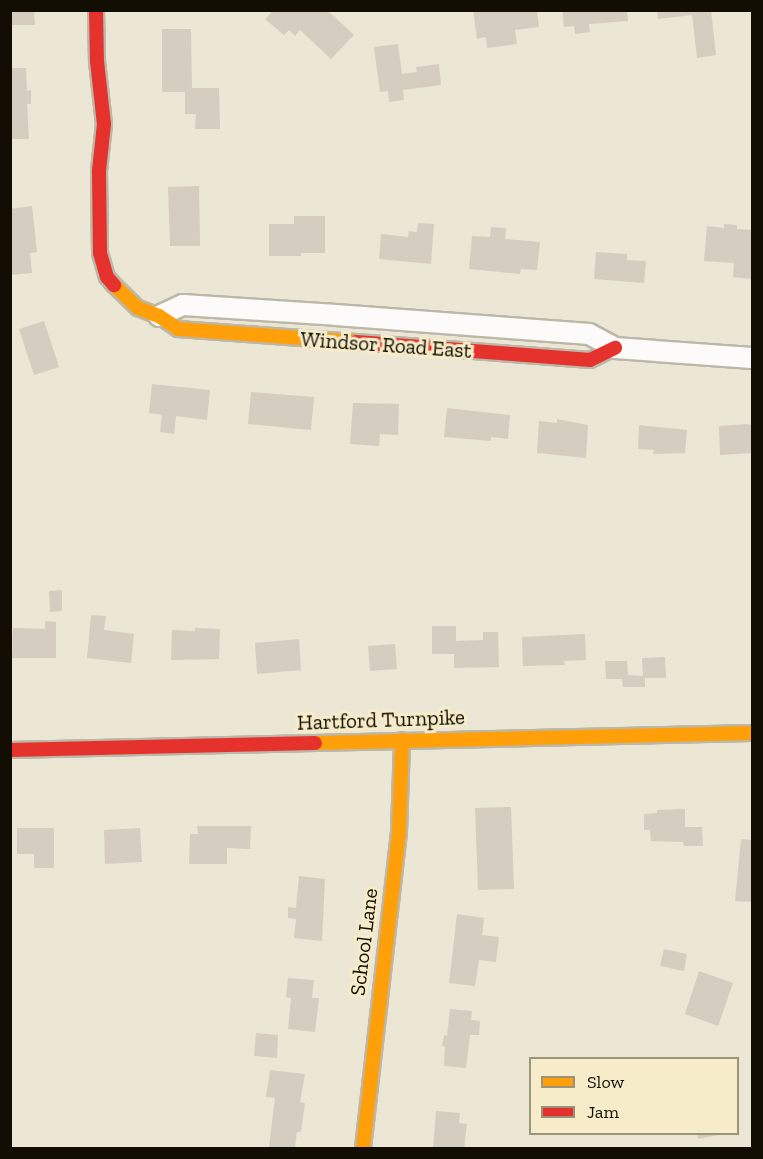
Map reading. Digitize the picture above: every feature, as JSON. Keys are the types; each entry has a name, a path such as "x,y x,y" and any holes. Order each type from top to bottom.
{"street":[{"name":"Windsor Road East","path":"96,10 97,61 104,124 99,171 100,253 107,277 138,308 159,316 183,305 589,334 615,348 753,358"},
{"name":"Hartford Turnpike","path":"10,750 753,733"},
{"name":"School Lane","path":"363,1149 399,832 402,740"}],"building":[{"path":"10,10 34,10 35,25 10,25"},
{"path":"268,10 327,10 354,35 331,59 300,30 295,36 289,30 284,35 265,19 271,13"},
{"path":"473,10 537,10 539,27 515,30 517,44 487,48 486,37 477,39"},
{"path":"562,10 627,10 628,21 589,24 590,32 575,34 574,26 564,27"},
{"path":"657,10 711,10 716,55 697,58 692,15 658,19"},
{"path":"162,29 191,29 192,88 219,88 220,129 195,129 196,114 185,114 185,92 162,92"},
{"path":"398,44 402,74 417,72 416,67 439,64 441,85 403,90 404,100 389,102 388,91 380,92 374,47"},
{"path":"10,68 26,68 27,91 31,90 31,104 27,104 29,139 10,139"},
{"path":"199,186 200,246 170,246 168,187"},
{"path":"32,206 37,252 30,253 32,273 10,275 10,209"},
{"path":"294,216 325,216 325,253 269,256 269,224 294,224"},
{"path":"418,223 434,224 431,264 379,259 381,234 408,237 409,231 417,232"},
{"path":"724,224 737,225 737,229 752,230 752,279 733,277 734,263 704,261 707,226 724,228"},
{"path":"491,227 506,228 505,239 540,242 537,270 521,269 520,274 469,269 472,236 490,237"},
{"path":"596,252 627,254 627,260 646,261 644,283 594,279"},
{"path":"44,321 59,367 34,375 19,329"},
{"path":"152,384 210,390 207,420 176,416 174,434 160,432 162,415 149,413"},
{"path":"251,392 314,397 311,430 248,424"},
{"path":"353,403 399,404 398,435 380,434 379,446 350,444"},
{"path":"447,408 510,415 508,439 491,437 491,441 444,437"},
{"path":"557,419 588,425 586,458 537,453 539,421 557,423"},
{"path":"639,425 687,430 685,453 653,454 654,450 638,449"},
{"path":"752,425 752,453 720,455 719,426"},
{"path":"62,590 62,611 50,612 49,591"},
{"path":"91,615 106,616 104,630 134,634 131,663 87,658"},
{"path":"45,621 56,622 56,658 12,658 13,628 45,629"},
{"path":"432,626 456,626 456,641 483,640 483,632 498,632 499,667 454,668 454,654 432,654"},
{"path":"195,628 220,629 219,659 171,660 172,630 195,631"},
{"path":"585,634 586,660 564,661 565,665 523,666 522,637"},
{"path":"299,639 301,670 257,674 255,643"},
{"path":"395,644 397,669 370,671 368,646"},
{"path":"665,657 666,678 645,678 645,687 623,687 622,679 606,679 605,661 627,661 628,675 643,676 642,658"},
{"path":"511,807 514,889 478,890 475,808"},
{"path":"685,809 685,827 702,827 703,846 684,846 683,842 651,841 650,830 644,830 644,814 657,813 657,810"},
{"path":"197,826 251,826 250,849 227,848 227,864 189,864 190,834 198,834"},
{"path":"17,828 54,828 54,868 34,868 34,854 17,854"},
{"path":"140,828 142,862 105,864 104,830"},
{"path":"741,839 752,840 752,902 735,901"},
{"path":"299,876 325,879 322,941 294,938 296,919 288,918 288,907 296,908"},
{"path":"457,914 484,918 482,935 499,937 496,962 479,960 475,986 449,983"},
{"path":"664,949 687,954 684,971 660,966"},
{"path":"699,971 733,983 718,1026 685,1014"},
{"path":"288,978 314,980 312,998 319,998 315,1032 288,1029 291,998 286,997"},
{"path":"450,1009 472,1011 471,1020 480,1021 479,1035 470,1035 466,1068 444,1066 445,1047 442,1046 444,1035 447,1036"},
{"path":"256,1033 278,1035 277,1058 254,1056"},
{"path":"270,1070 305,1074 300,1102 305,1103 301,1132 297,1132 295,1148 269,1147 275,1098 266,1097"},
{"path":"436,1111 460,1113 459,1123 467,1124 464,1148 433,1148"},
{"path":"697,1135 719,1135 698,1139"}],"traffic: slow":[{"path":"114,285 138,308 159,316 178,329 356,342"},
{"path":"315,743 752,733"},
{"path":"363,1148 399,832 402,740"}],"traffic: jam":[{"path":"96,10 97,61 104,124 99,171 100,253 107,277 114,285"},
{"path":"356,342 590,360 615,348"},
{"path":"10,750 315,743"}]}
